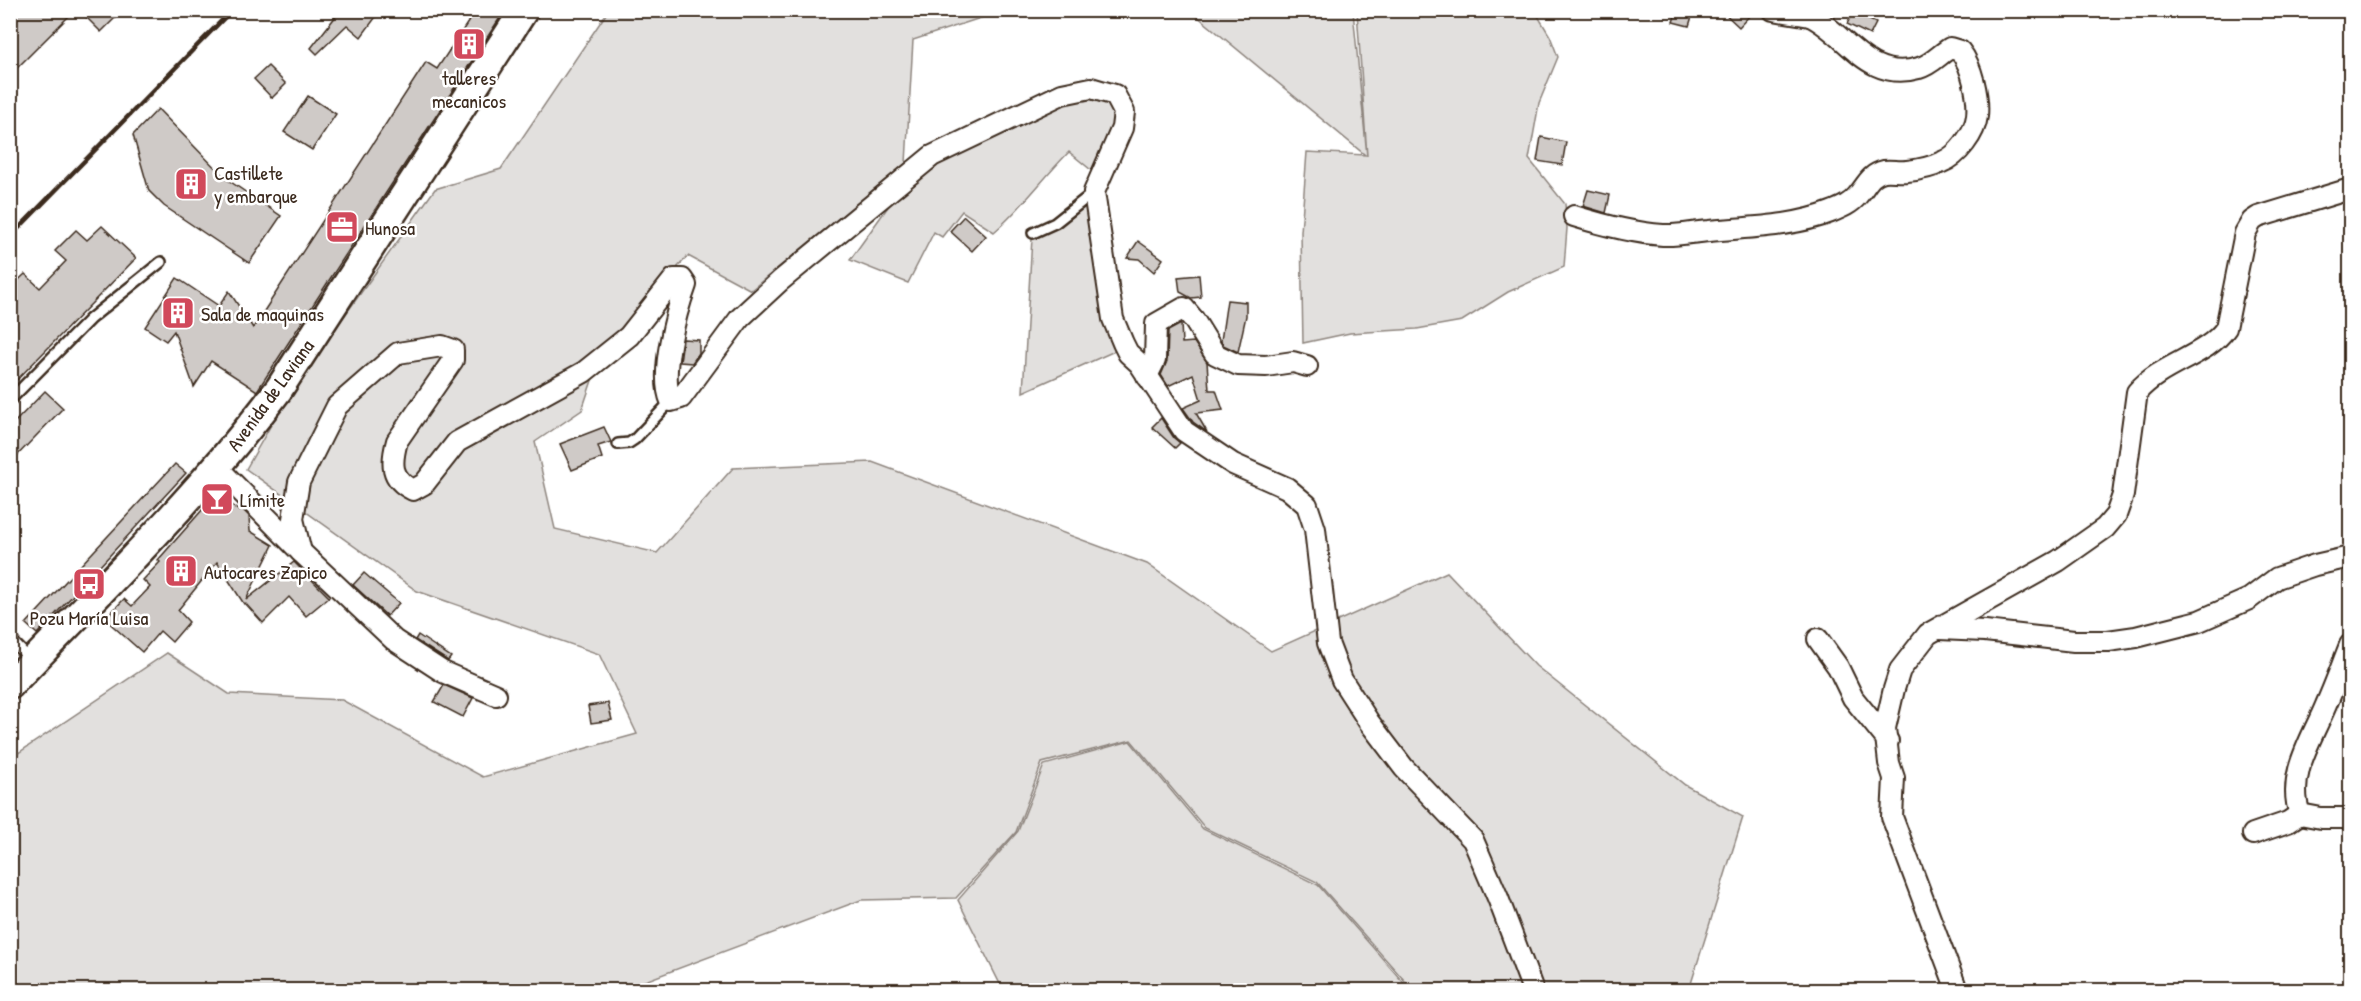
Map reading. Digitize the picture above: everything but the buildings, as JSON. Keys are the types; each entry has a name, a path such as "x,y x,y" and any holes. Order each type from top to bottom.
{"street":[{"name":"Avenida de Laviana","path":"12,681 123,570 243,437 279,389 524,10"},
{"path":"1773,10 1813,12 1841,19"},
{"path":"1574,216 1607,226 1664,236 1790,222 1815,217 1846,205 1859,194 1867,182 1884,171 1906,171 1927,167 1944,162 1956,153 1966,140 1977,118 1971,72 1960,51 1950,48 1918,68 1896,70 1881,68 1853,51 1813,12"},
{"path":"301,552 293,519 299,482 337,406 398,353 442,346 453,350 453,360 397,441 393,456 394,472 402,485 413,490 424,484 457,442 584,372 629,336 674,279 682,279 686,285 677,310 670,344 667,393 671,401 681,398 740,318 772,288 932,156 1062,94 1091,88 1115,95 1124,112 1122,128 1094,192 1113,319 1128,353 1139,363 1184,431 1233,464 1287,488 1307,505 1315,529 1328,643 1342,680 1369,722 1404,768 1473,840 1533,990"},
{"path":"1958,990 1892,817 1894,778 1889,763 1885,728 1900,670 1928,634 2058,561 2105,528 2116,515 2123,495 2137,392 2165,368 2220,338 2226,328 2245,233 2249,225 2258,218 2350,189"},
{"path":"1147,376 1155,360 1156,324 1184,308 1219,357 1239,365 1293,362 1307,366"},
{"path":"216,466 301,552 394,640 443,672 496,695"},
{"path":"1939,629 1985,631 2074,641 2108,641 2136,637 2199,621 2249,599 2277,579 2291,573 2350,557"},
{"path":"1818,639 1838,667 1853,698 1888,741"},
{"path":"2300,814 2295,802 2299,770 2304,753 2350,645"},
{"path":"2253,834 2288,822 2300,814 2321,818 2350,818"}],"lane":[{"path":"1034,233 1054,223 1094,192"},
{"path":"10,400 90,319 161,262"},
{"path":"618,444 629,443 635,439 671,401"},
{"path":"10,639 33,662"}],"shaded area":[{"path":"1468,10 1471,15 1481,11 1535,11 1550,36 1558,57 1539,103 1529,159 1565,204 1567,228 1564,267 1508,292 1462,321 1417,329 1350,333 1303,343 1301,232 1307,152 1365,155 1191,11 1353,11 1367,156 1357,11"},
{"path":"608,11 1002,11 913,40 906,163 751,290 688,256 603,348 582,410 535,442 555,529 657,553 733,468 872,462 1147,564 1271,651 1447,572 1536,666 1685,785 1743,817 1689,990 1413,990 1317,882 1205,828 1131,740 1042,763 1016,832 956,898 861,900 621,990 11,990 11,758 167,653 229,694 342,700 483,777 637,734 599,654 417,591 246,469 288,395 435,189 501,169"},
{"path":"1088,96 1112,102 1116,124 1096,174 1069,152 994,232 962,211 942,237 934,232 908,283 850,260 900,190 932,164 964,148 995,138 1048,108"},
{"path":"1089,203 1117,350 1023,392 1032,238 1059,226"},
{"path":"1130,741 1203,829 1318,885 1410,990 1003,990 958,900 1018,831 1044,765"}],"railway":[{"path":"10,237 232,10"}],"place":[{"name":"talleres mecanicos","path":"469,44"},
{"name":"Castillete y embarque","path":"191,184"},
{"name":"Hunosa","path":"342,227"},
{"name":"Sala de maquinas","path":"178,313"},
{"name":"Límite","path":"217,499"},
{"name":"Autocares Zapico","path":"181,571"},
{"name":"Pozu María Luisa","path":"89,584"}]}
